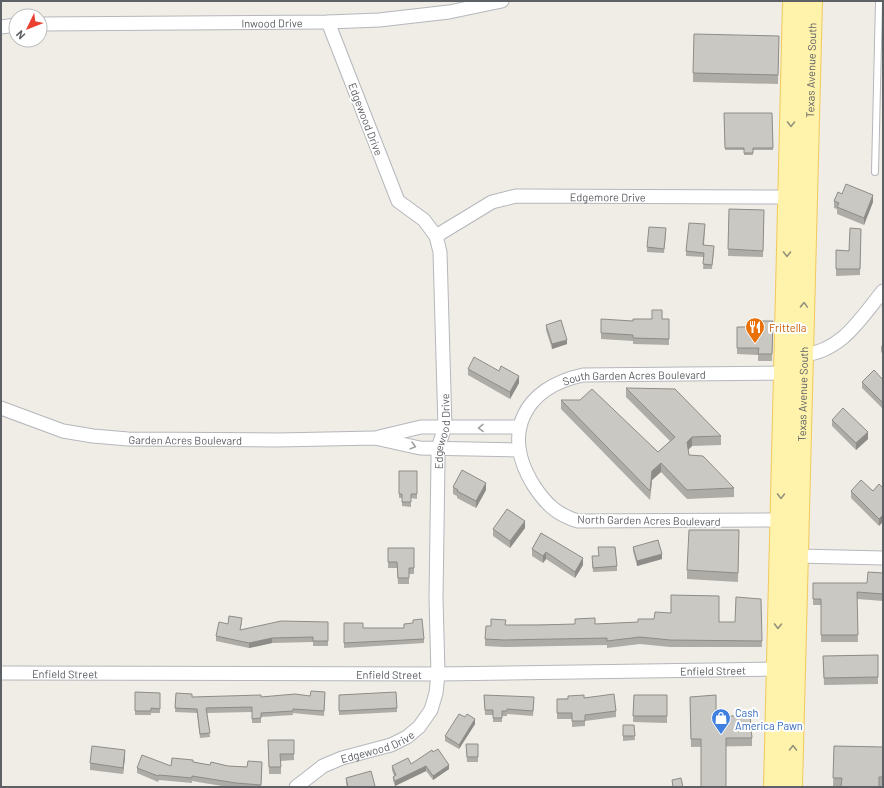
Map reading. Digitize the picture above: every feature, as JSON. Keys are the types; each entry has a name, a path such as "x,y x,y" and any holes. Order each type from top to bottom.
{"main road":[{"path":"795,1 802,5 803,15 800,103 809,127"},
{"name":"Texas Avenue South","path":"774,787 795,1"},
{"name":"Texas Avenue South","path":"792,787 812,1"},
{"path":"784,373 790,375 793,381 791,470 800,484"}],"street":[{"name":"Inwood Drive","path":"48,24 328,22 379,20 449,12 502,1"},
{"name":"Edgewood Drive","path":"296,787 323,766 342,758 391,745 407,737 420,727 431,710 436,693 438,674 436,598 438,448 445,427 440,252 436,236 424,220 398,201 328,22"},
{"name":"Edgemore Drive","path":"436,236 492,202 516,196 789,197"},
{"path":"803,355 817,354 839,342 883,291"},
{"name":"South Garden Acres Boulevard","path":"519,438 528,406 537,396 547,388 577,376 784,373"},
{"name":"Garden Acres Boulevard","path":"1,408 63,430 93,436 128,438 270,440 375,438 420,448 495,449 519,438"},
{"name":"Garden Acres Boulevard","path":"375,438 408,429 445,427 519,438"},
{"name":"North Garden Acres Boulevard","path":"519,438 525,471 544,501 565,518 578,521 781,520"},
{"path":"495,449 514,461 525,471"},
{"path":"798,556 883,558"},
{"name":"Enfield Street","path":"1,673 438,674 777,670"}],"lane":[{"path":"875,172 879,1"}],"building":[{"path":"694,34 779,36 778,75 693,73"},
{"path":"724,113 772,113 773,148 753,148 753,153 744,153 744,148 725,148"},
{"path":"846,184 873,195 864,218 837,207 839,203 834,201 838,192 842,194"},
{"path":"729,209 764,210 763,251 728,249"},
{"path":"689,223 705,224 703,245 714,246 712,265 703,264 704,253 686,251"},
{"path":"649,227 666,228 664,249 647,247"},
{"path":"850,228 861,229 860,269 836,269 836,250 849,251"},
{"path":"652,310 662,310 662,319 669,319 669,339 633,338 633,335 601,333 601,319 633,321 633,319 652,319"},
{"path":"561,320 567,340 552,344 546,325"},
{"name":"Frittella","path":"760,321 773,321 772,354 758,354 759,348 737,348 737,327 760,327"},
{"path":"474,357 499,371 501,366 519,376 510,392 468,369"},
{"path":"874,370 883,380 883,403 862,382"},
{"path":"626,388 675,389 721,436 692,437 687,442 689,455 703,456 734,488 687,490 661,463 652,471 650,491 561,400 580,400 592,389 658,452 675,437"},
{"path":"843,408 868,432 856,443 832,420"},
{"path":"462,470 486,483 476,501 457,491 458,490 453,487"},
{"path":"399,471 417,471 417,494 411,494 411,502 402,502 402,494 399,494"},
{"path":"861,480 873,491 879,484 883,488 883,515 879,519 851,491"},
{"path":"507,509 525,521 510,541 493,529"},
{"path":"689,530 739,530 738,573 687,570"},
{"path":"541,533 583,558 575,572 546,552 543,556 532,549"},
{"path":"658,540 662,554 637,561 633,547"},
{"path":"598,547 615,547 617,566 593,568 592,556 599,556"},
{"path":"388,548 414,548 414,568 409,568 409,578 398,578 397,562 388,562"},
{"path":"868,572 883,573 883,594 857,592 858,635 821,635 821,599 813,599 813,583 867,583"},
{"path":"671,595 719,596 719,622 735,622 736,597 761,599 762,641 670,640 640,637 607,641 607,638 485,639 486,626 491,626 491,619 506,620 505,625 539,625 575,624 575,619 595,618 595,624 638,622 638,619 654,619 655,612 671,613"},
{"path":"229,616 242,618 240,630 281,621 328,622 328,641 313,641 313,637 272,638 249,643 216,636 219,622 228,624"},
{"path":"422,619 424,639 344,643 344,623 363,623 363,628 404,628 404,624 413,623 413,620"},
{"path":"878,655 878,677 824,678 823,656"},
{"path":"311,691 325,692 324,711 293,709 293,711 261,713 261,718 252,719 252,707 206,708 210,733 200,734 197,709 175,708 176,693 192,694 192,697 261,695 261,697 295,694 310,696"},
{"path":"135,692 160,693 160,709 151,708 151,711 135,711"},
{"path":"396,692 397,708 339,711 339,695"},
{"path":"614,694 616,711 585,715 585,721 572,721 572,713 557,713 557,699 568,699 568,696 584,695 584,698"},
{"path":"484,695 534,697 533,711 507,709 507,711 502,711 502,718 493,718 493,710 485,710"},
{"path":"634,695 667,695 667,716 633,716"},
{"path":"716,695 716,716 750,716 752,738 726,738 726,787 701,787 701,739 691,739 690,697"},
{"path":"459,714 465,717 467,714 475,719 459,745 445,736"},
{"path":"623,725 634,725 635,736 623,736"},
{"path":"268,740 294,740 294,754 280,754 281,767 269,767"},
{"path":"466,744 478,744 478,757 467,757"},
{"path":"92,746 125,750 123,768 90,763"},
{"path":"834,746 883,747 883,777 879,777 879,787 841,787 842,778 833,778"},
{"path":"438,749 449,765 433,776 426,766 395,781 393,777 396,775 392,766 408,758 411,764 432,750 433,752"},
{"path":"142,755 171,766 172,758 193,760 193,762 210,765 211,762 228,766 247,767 248,761 262,762 261,785 236,783 192,776 192,778 158,776 137,768"},
{"path":"371,771 375,786 348,787 346,778"},
{"path":"681,778 683,787 673,787 672,780"}],"place":[{"name":"Frittella","path":"755,344"},
{"name":"Cash America Pawn","path":"721,735"}]}
